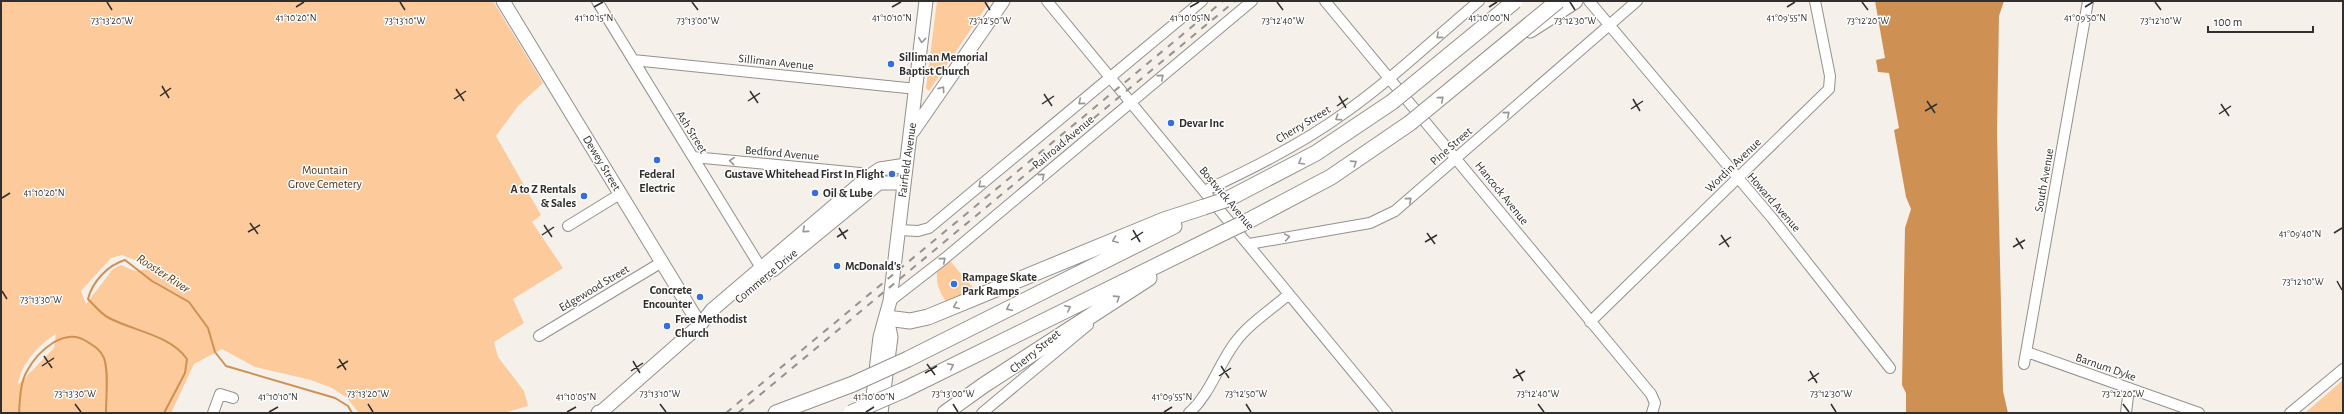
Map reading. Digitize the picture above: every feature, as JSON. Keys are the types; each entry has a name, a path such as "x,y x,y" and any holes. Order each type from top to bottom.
{"highway":[{"path":"887,318 910,321 928,317 1164,220 1228,200 1316,154 1392,102 1515,1"},
{"path":"851,413 904,390 1246,222 1332,177 1410,123 1558,1"},
{"path":"1501,49 1575,1"},
{"path":"776,413 853,384 908,359 1205,208"},
{"path":"945,413 970,394 1120,295 1225,232"}],"main road":[{"name":"Dewey Street","path":"503,1 700,325"},
{"name":"Fairfield Avenue","path":"871,413 880,337 887,318 890,301 906,165 912,133 926,1"},
{"path":"912,133 1003,1"},
{"path":"916,93 922,103 932,104"},
{"name":"Commerce Drive","path":"827,219 868,177 880,169 906,165"},
{"name":"Commerce Drive","path":"600,413 700,325 718,316 763,272 827,219 880,183 904,183"},
{"name":"Fairfield Avenue","path":"881,413 891,337 887,318"}],"street":[{"name":"Ash Street","path":"597,1 763,272"},
{"name":"Bostwick Avenue","path":"1048,1 1387,413"},
{"name":"Railroad Avenue","path":"898,230 918,230 929,228 1202,1"},
{"name":"Railroad Avenue","path":"890,301 933,268 1252,1"},
{"name":"Hancock Avenue","path":"1325,1 1457,158 1590,322 1651,394 1653,408"},
{"name":"Cherry Street","path":"1204,191 1307,137 1343,115 1479,1"},
{"name":"Howard Avenue","path":"1589,1 1737,179 1786,235 1890,368"},
{"name":"Pine Street","path":"1249,244 1370,223 1395,211 1637,1"},
{"name":"Wordin Avenue","path":"1590,322 1830,89 1830,76 1815,1"},
{"name":"South Avenue","path":"2024,364 2088,1"},
{"name":"Silliman Avenue","path":"633,60 916,93"},
{"name":"Bedford Avenue","path":"693,157 860,173 868,177"},
{"path":"568,226 620,194"},
{"name":"Edgewood Street","path":"539,336 662,262"},
{"path":"1189,413 1209,387 1222,361 1236,341 1289,294"},
{"name":"Cherry Street","path":"982,413 1042,362 1106,312"},
{"name":"Barnum Dyke","path":"2027,352 2199,413"},
{"path":"2290,413 2343,369"},
{"path":"2126,413 2129,388"},
{"path":"213,413 220,394 233,398"}],"green space":[{"name":"Mountain Grove Cemetery","path":"1,1 493,1 543,83 518,106 496,136 541,215 532,222 563,268 513,299 524,323 494,342 498,357 524,391 528,406 504,413 359,413 346,397 332,388 311,380 255,367 222,349 194,364 171,413 1,413","holes":["122,255 142,263 149,269 135,271 121,265 113,269 86,304 81,291 111,258","56,334 54,348 18,385 22,370 31,356 43,343"]},
{"path":"937,1 990,1 929,91 926,88"},
{"name":"Rampage Skate Park Ramps","path":"950,261 976,291 947,303 939,289 937,272"},
{"path":"2343,380 2343,413 2305,413"}],"shaded area":[{"path":"1875,1 2004,1 1999,16 1997,133 2003,391 2008,413 1906,413 1906,393 1902,385 1905,228 1911,209 1906,197 1894,130 1899,128 1889,73 1878,72 1876,60 1885,58"}],"waterway":[{"name":"Rooster River","path":"164,413 185,373 187,359 171,344 151,334 119,323 106,316 100,312 88,299 93,286 102,275 119,262 125,260 152,281 189,302 208,328 215,352 226,366 335,398 348,406 352,413"},
{"name":"Rooster River","path":"19,413 23,381 32,363 52,343 69,337 78,337 86,341 99,350 104,358 107,378 106,413"}],"railway":[{"path":"726,413 1223,1"},
{"path":"738,413 1235,1"}],"place":[{"name":"Silliman Memorial Baptist Church","path":"891,64"},
{"name":"Devar Inc","path":"1171,123"},
{"name":"Federal Electric","path":"657,160"},
{"name":"Gustave Whitehead First In Flight","path":"892,174"},
{"name":"Oil & Lube","path":"815,193"},
{"name":"A to Z Rentals & Sales","path":"584,196"},
{"name":"McDonald's","path":"837,266"},
{"name":"Rampage Skate Park Ramps","path":"954,284"},
{"name":"Concrete Encounter","path":"700,297"},
{"name":"Free Methodist Church","path":"667,326"}]}
